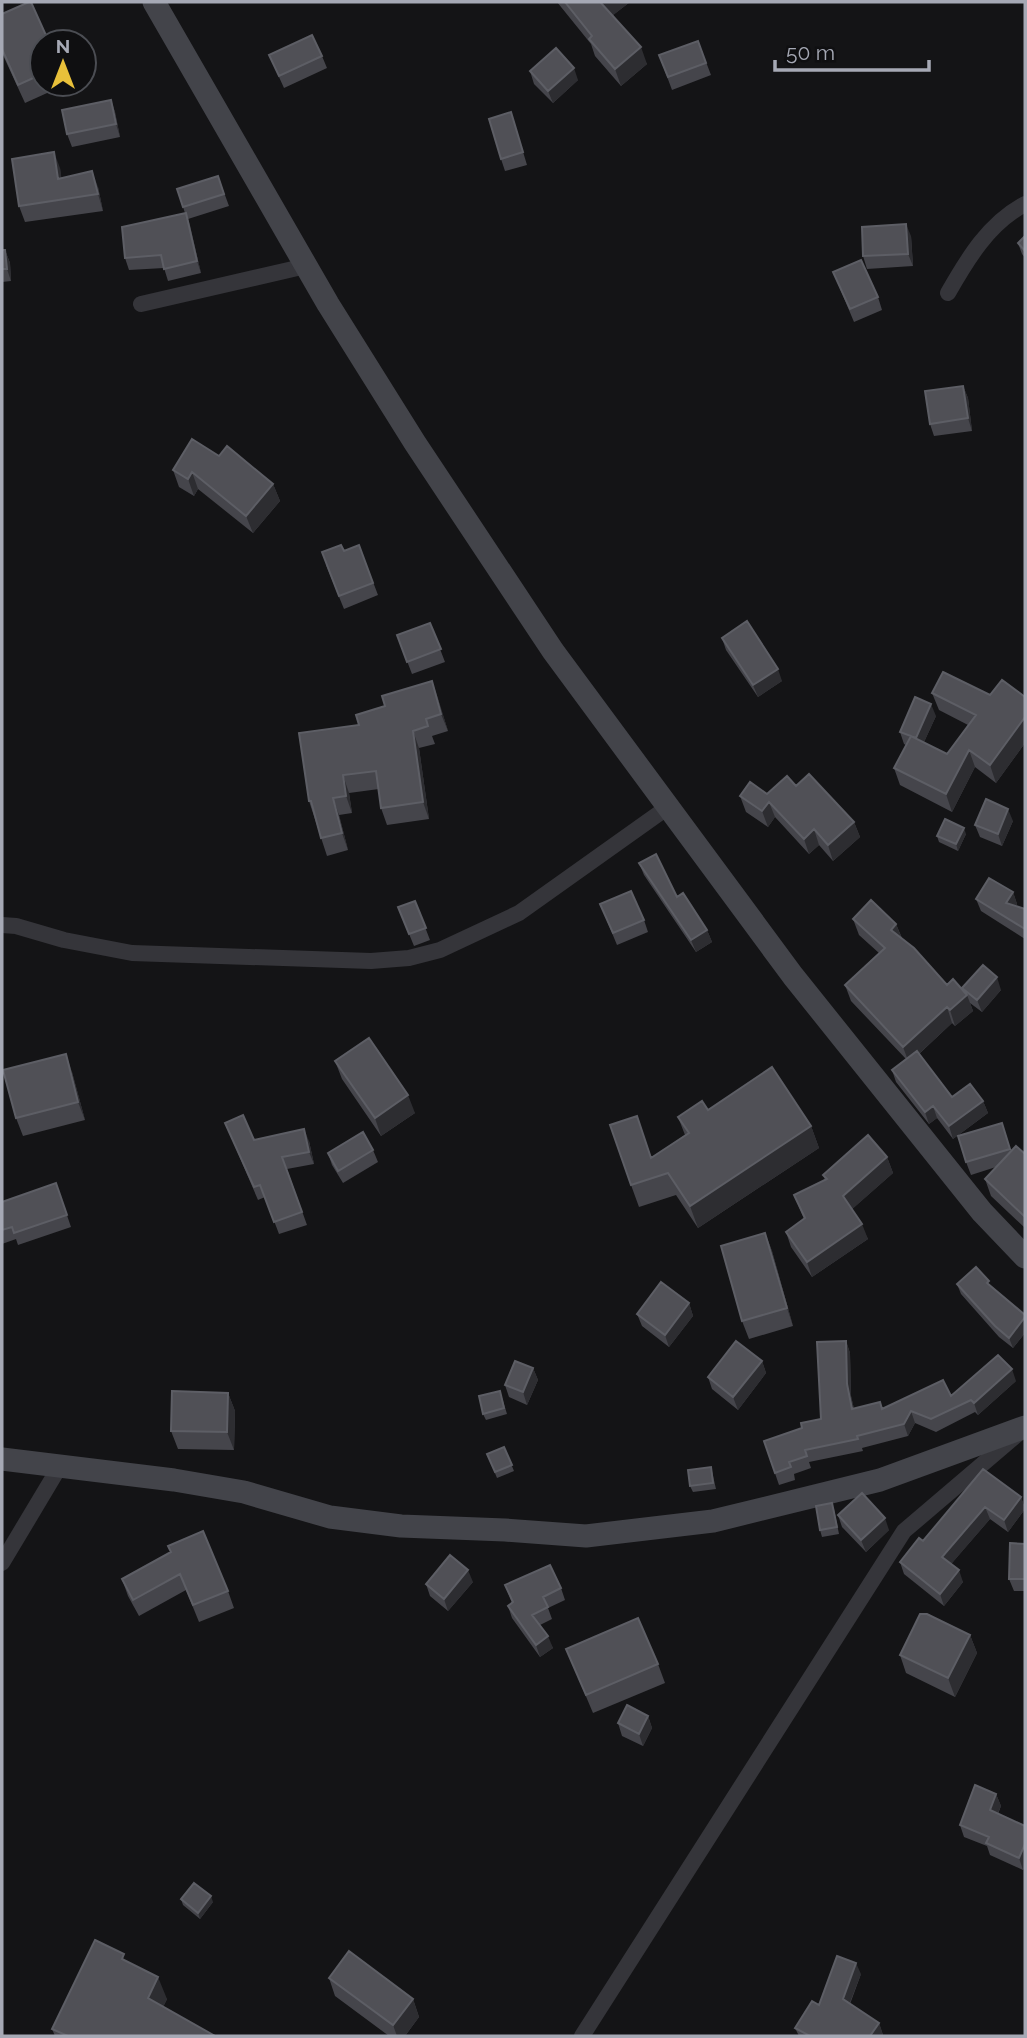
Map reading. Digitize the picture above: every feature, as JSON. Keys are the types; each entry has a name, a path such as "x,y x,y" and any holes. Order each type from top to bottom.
{"main road":[{"path":"154,2 306,266 415,443 553,651 793,976 982,1212 1025,1257"},
{"path":"2,1458 174,1480 244,1492 330,1517 401,1526 586,1536 713,1521 880,1480 1025,1428"}],"street":[{"path":"948,293 969,257 989,232 1010,212 1025,204"},
{"path":"141,304 306,266"},
{"path":"2,925 132,953 371,961 409,958 440,950 519,913 668,807"},
{"path":"582,2036 904,1531 1025,1428"},
{"path":"2,1563 60,1466"}],"building":[{"path":"31,2 43,28 28,28 28,80 18,85 2,49 2,14"},
{"path":"565,2 602,2 641,47 615,69 589,39 592,36"},
{"path":"312,35 322,56 279,76 269,55"},
{"path":"698,41 706,63 668,77 659,55"},
{"path":"556,48 574,68 548,91 530,71"},
{"path":"111,100 116,124 67,134 62,110"},
{"path":"511,112 523,152 501,159 489,119"},
{"path":"54,152 58,179 92,171 98,194 19,206 12,159"},
{"path":"218,176 224,194 183,207 177,189"},
{"path":"186,213 197,261 164,269 161,255 125,258 122,227"},
{"path":"906,224 908,254 863,256 862,227"},
{"path":"1025,236 1025,251 1018,243"},
{"path":"2,250 5,250 7,269 2,269"},
{"path":"861,260 878,297 850,309 833,272"},
{"path":"963,386 968,418 930,424 925,391"},
{"path":"192,439 219,456 227,446 273,484 246,516 192,472 188,479 173,470"},
{"path":"341,545 344,551 359,545 373,583 339,596 322,552"},
{"path":"747,621 778,669 753,685 722,638"},
{"path":"430,623 441,649 407,662 397,635"},
{"path":"943,672 990,695 1002,680 1025,697 1025,717 990,765 969,750 946,794 894,768 911,736 947,754 976,715 932,693"},
{"path":"432,681 441,714 426,719 428,726 413,731 423,802 381,808 376,771 343,775 346,796 333,798 342,833 321,838 309,801 299,733 359,725 356,715 385,706 382,696"},
{"path":"915,697 931,704 916,738 900,732"},
{"path":"809,774 854,822 828,845 814,829 804,839 769,802 762,811 740,796 750,782 767,794 787,776 796,786"},
{"path":"986,799 1008,809 998,834 975,825"},
{"path":"945,819 964,828 956,844 937,836"},
{"path":"656,854 677,897 683,893 707,930 691,940 639,863"},
{"path":"989,878 1013,892 1006,903 1025,909 1025,929 976,899"},
{"path":"631,891 644,920 613,933 600,904"},
{"path":"871,900 896,924 891,930 914,948 947,985 953,979 967,995 950,1010 947,1007 903,1047 845,985 885,948 853,919"},
{"path":"415,901 426,928 409,934 398,907"},
{"path":"983,965 997,977 977,1000 962,988"},
{"path":"369,1038 408,1095 375,1118 335,1061"},
{"path":"917,1051 952,1097 970,1084 983,1101 949,1126 933,1106 925,1112 892,1070"},
{"path":"66,1054 78,1102 16,1118 3,1070"},
{"path":"772,1067 811,1126 690,1206 668,1173 631,1185 610,1125 637,1116 651,1158 689,1133 678,1117 702,1101 708,1110"},
{"path":"243,1115 254,1140 304,1129 309,1152 282,1157 302,1212 274,1222 260,1185 254,1187 225,1123"},
{"path":"1002,1123 1010,1149 966,1162 958,1136"},
{"path":"363,1132 373,1150 338,1171 328,1153"},
{"path":"868,1135 887,1157 843,1196 862,1224 807,1262 786,1232 805,1218 794,1195 827,1179 823,1175"},
{"path":"1016,1146 1025,1154 1025,1217 985,1179"},
{"path":"56,1183 67,1215 14,1233 12,1227 2,1230 2,1202"},
{"path":"765,1233 787,1308 742,1321 721,1246"},
{"path":"976,1267 989,1281 987,1283 1025,1315 1009,1338 957,1284"},
{"path":"661,1282 689,1303 665,1335 637,1314"},
{"path":"736,1341 762,1361 733,1397 708,1377"},
{"path":"846,1341 847,1384 852,1409 880,1402 882,1409 943,1380 951,1396 998,1355 1012,1369 974,1403 971,1400 931,1419 911,1411 904,1424 857,1436 858,1439 805,1450 807,1456 789,1462 791,1467 775,1473 764,1441 802,1428 801,1423 821,1419 817,1342"},
{"path":"515,1361 533,1368 523,1392 505,1385"},
{"path":"172,1391 228,1393 227,1432 171,1431"},
{"path":"500,1391 504,1408 483,1414 479,1396"},
{"path":"504,1447 512,1465 495,1472 487,1454"},
{"path":"711,1467 713,1483 690,1486 688,1470"},
{"path":"983,1469 1021,1497 1004,1520 985,1507 942,1557 959,1570 940,1594 900,1562 919,1538 923,1541"},
{"path":"862,1493 885,1518 861,1540 838,1515"},
{"path":"832,1503 837,1527 820,1530 816,1506"},
{"path":"203,1531 228,1591 193,1605 180,1574 133,1600 122,1579 171,1552 168,1546"},
{"path":"1010,1543 1025,1544 1025,1579 1009,1579"},
{"path":"450,1555 468,1570 444,1599 426,1584"},
{"path":"550,1565 561,1588 543,1597 548,1607 532,1615 548,1636 536,1645 508,1606 513,1602 505,1585"},
{"path":"920,1614 927,1614 970,1635 948,1678 900,1655"},
{"path":"638,1618 658,1664 586,1695 566,1649"},
{"path":"627,1705 648,1716 639,1734 618,1723"},
{"path":"975,1785 996,1794 990,1810 1025,1826 1025,1844 1019,1858 986,1843 989,1837 960,1825"},
{"path":"194,1883 211,1896 198,1913 181,1899"},
{"path":"95,1940 124,1954 122,1959 158,1977 148,1998 215,2036 68,2036 52,2029"},
{"path":"349,1951 413,1999 393,2025 329,1978"},
{"path":"837,1956 856,1963 843,1999 879,2023 870,2036 810,2036 795,2028 812,2001 819,2005"}]}
